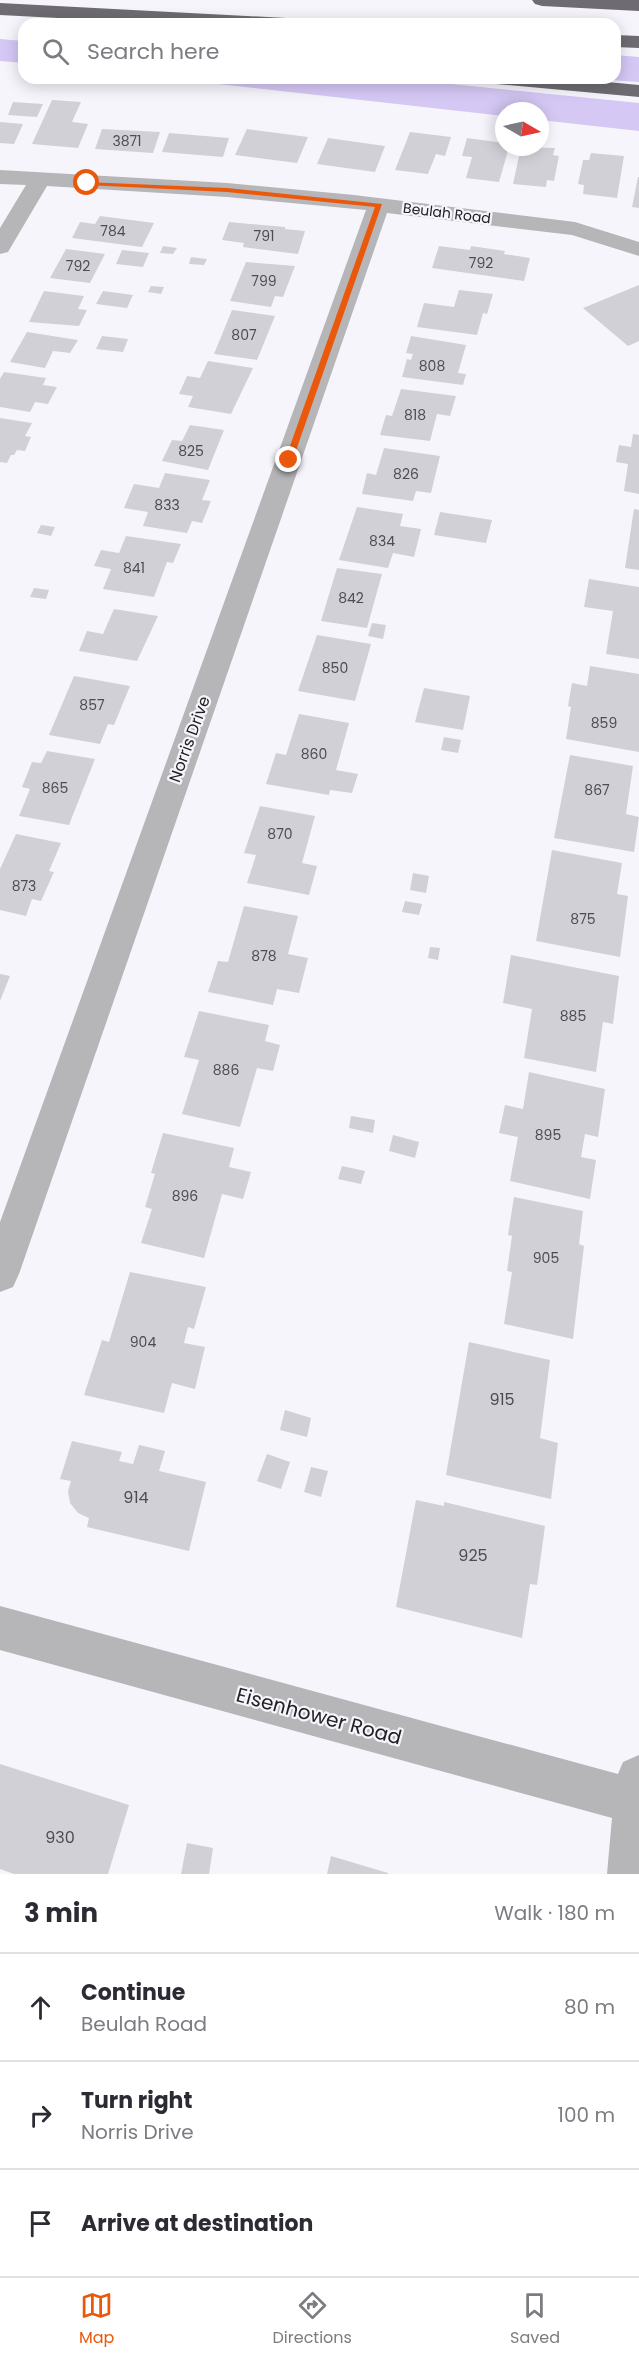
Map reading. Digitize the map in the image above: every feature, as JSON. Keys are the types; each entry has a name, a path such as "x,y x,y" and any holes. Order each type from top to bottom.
{"highway":[{"path":"542,0 639,5"},
{"path":"0,9 172,18"},
{"path":"0,27 18,28"},
{"path":"621,41 639,42"},
{"path":"562,84 639,91"}],"street":[{"name":"Beulah Road","path":"0,177 227,190 379,205 575,229 639,249"},
{"path":"0,247 39,181"},
{"name":"Norris Drive","path":"0,1274 379,205"},
{"name":"Eisenhower Road","path":"0,1628 638,1795"},
{"path":"630,1874 638,1795"}],"shaded area":[{"path":"0,39 18,40 18,62 0,61"},
{"path":"621,56 639,57 639,82 621,81"},
{"path":"219,84 452,84 639,103 639,131 549,121 549,102 495,102 495,115"}],"building":[{"path":"52,100 81,102 72,122 88,124 78,148 32,144"},
{"path":"13,102 43,104 37,117 8,115"},
{"path":"0,122 23,124 14,144 0,143"},
{"path":"102,129 160,132 153,153 95,149"},
{"path":"247,129 308,137 297,163 235,155"},
{"path":"410,132 451,137 445,156 436,154 428,174 395,170"},
{"path":"169,133 229,138 223,157 162,152"},
{"path":"328,138 385,146 375,172 317,164"},
{"path":"467,138 495,142 495,156 506,156 499,182 466,178 472,157 462,156"},
{"path":"549,148 555,148 553,155 559,156 554,181 547,180 546,187 513,184 519,156 549,156"},
{"path":"591,153 624,156 617,198 583,194 584,185 578,184 583,160 589,160"},
{"path":"639,177 639,208 632,207"},
{"path":"100,216 154,223 142,247 72,238 80,222 95,224"},
{"path":"229,222 305,231 298,254 243,247 244,243 222,240"},
{"path":"163,246 177,248 173,254 160,253"},
{"path":"439,246 470,250 471,246 505,251 504,254 530,258 524,281 432,268"},
{"path":"66,249 105,254 90,283 50,278"},
{"path":"122,250 149,253 143,267 116,264"},
{"path":"191,257 207,259 204,265 189,264"},
{"path":"246,262 295,266 283,297 275,296 271,307 230,301"},
{"path":"639,285 639,341 628,346 583,308"},
{"path":"151,286 164,287 161,294 148,292"},
{"path":"459,290 493,294 487,314 483,313 477,335 417,327 424,303 454,307"},
{"path":"44,291 84,296 78,309 87,310 79,326 29,322"},
{"path":"103,291 133,295 127,308 96,304"},
{"path":"232,310 275,316 257,360 214,354"},
{"path":"27,332 78,340 70,353 53,351 45,368 10,362"},
{"path":"102,336 128,339 123,352 96,349"},
{"path":"411,336 466,345 458,373 466,374 463,385 402,377 407,359 411,360 413,354 406,353"},
{"path":"208,361 253,368 231,414 188,407 193,396 179,394 187,376 200,378"},
{"path":"4,372 46,378 43,385 57,387 48,404 35,402 30,412 0,407 0,379"},
{"path":"401,389 456,396 450,416 437,414 430,441 380,435 386,415 392,416"},
{"path":"0,418 32,423 25,436 31,437 25,451 17,450 7,463 0,462"},
{"path":"190,425 224,430 208,470 162,461 172,440 182,441"},
{"path":"633,434 639,435 639,494 624,491 628,464 616,462 619,445 631,447"},
{"path":"384,448 440,456 431,493 416,491 413,501 362,494 367,473 376,475"},
{"path":"165,473 210,480 202,500 211,501 202,523 192,521 187,533 143,526 148,512 124,508 134,484 159,488"},
{"path":"357,507 403,514 400,526 421,529 414,557 393,553 388,568 339,560"},
{"path":"634,509 639,510 639,570 625,568"},
{"path":"440,512 492,520 486,543 434,535"},
{"path":"41,525 55,527 51,536 37,533"},
{"path":"126,536 181,544 173,563 167,562 154,597 103,589 111,569 94,566 101,550 119,553"},
{"path":"337,568 382,574 367,628 321,621"},
{"path":"589,579 639,587 639,659 606,654 613,611 584,607"},
{"path":"34,588 49,590 46,599 30,597"},
{"path":"114,609 158,616 137,661 79,651 87,631 103,634"},
{"path":"372,623 386,625 383,639 368,636"},
{"path":"317,635 371,644 355,701 298,691"},
{"path":"590,666 639,674 639,752 566,739 572,683 587,686"},
{"path":"74,676 130,686 114,725 108,724 100,744 49,735"},
{"path":"424,688 470,696 463,730 415,722"},
{"path":"299,714 349,723 336,770 358,774 352,793 330,790 329,795 266,784 276,753 286,755"},
{"path":"444,737 461,740 458,753 441,750"},
{"path":"47,751 95,759 69,825 19,816 30,789 22,787 32,762 41,763"},
{"path":"570,755 633,766 626,814 639,817 634,852 554,838"},
{"path":"260,806 315,816 302,863 317,866 309,895 247,883 256,855 244,853"},
{"path":"16,834 61,843 49,871 54,872 41,901 32,899 26,916 0,910 0,869"},
{"path":"552,850 622,863 617,894 628,896 620,957 536,941"},
{"path":"413,873 429,876 426,893 410,890"},
{"path":"405,901 422,904 419,915 402,912"},
{"path":"244,906 298,916 288,954 308,958 299,993 277,989 273,1005 208,992 218,961 228,962"},
{"path":"430,947 440,948 438,960 428,958"},
{"path":"511,955 619,976 613,1024 603,1022 596,1072 524,1058 532,1009 503,1003"},
{"path":"0,974 10,976 0,1001"},
{"path":"199,1011 269,1025 265,1041 280,1045 273,1071 257,1068 240,1127 182,1114 199,1060 184,1057"},
{"path":"529,1072 605,1089 598,1137 585,1134 581,1157 596,1160 590,1199 510,1181 518,1137 499,1133 505,1105 523,1109"},
{"path":"351,1116 375,1120 373,1133 349,1128"},
{"path":"163,1133 234,1148 229,1167 251,1172 243,1199 222,1194 204,1258 141,1243 152,1209 145,1207 155,1174 151,1173"},
{"path":"393,1135 419,1142 415,1158 389,1151"},
{"path":"342,1166 365,1171 361,1184 338,1179"},
{"path":"514,1197 583,1211 579,1244 584,1246 573,1339 504,1324 512,1272 507,1271 512,1236 508,1235"},
{"path":"130,1272 206,1287 194,1329 188,1327 184,1343 205,1347 195,1389 172,1383 164,1413 84,1395 102,1340 109,1342"},
{"path":"469,1342 550,1360 540,1438 558,1443 551,1499 446,1475"},
{"path":"285,1410 311,1418 307,1437 280,1430"},
{"path":"72,1441 122,1452 119,1461 133,1464 139,1445 165,1451 159,1471 206,1482 189,1551 87,1527 89,1518 78,1513 70,1503 68,1491 71,1481 60,1479"},
{"path":"267,1454 290,1462 281,1489 257,1481"},
{"path":"311,1467 328,1471 321,1497 304,1492"},
{"path":"416,1500 444,1506 444,1502 545,1526 537,1585 530,1584 522,1638 396,1607"},
{"path":"0,1764 129,1805 108,1874 14,1874 0,1869"},
{"path":"187,1843 213,1848 209,1874 181,1874"},
{"path":"331,1856 388,1873 388,1874 327,1874"}],"route":[{"path":"87,183 227,190 379,205 289,460"}]}
